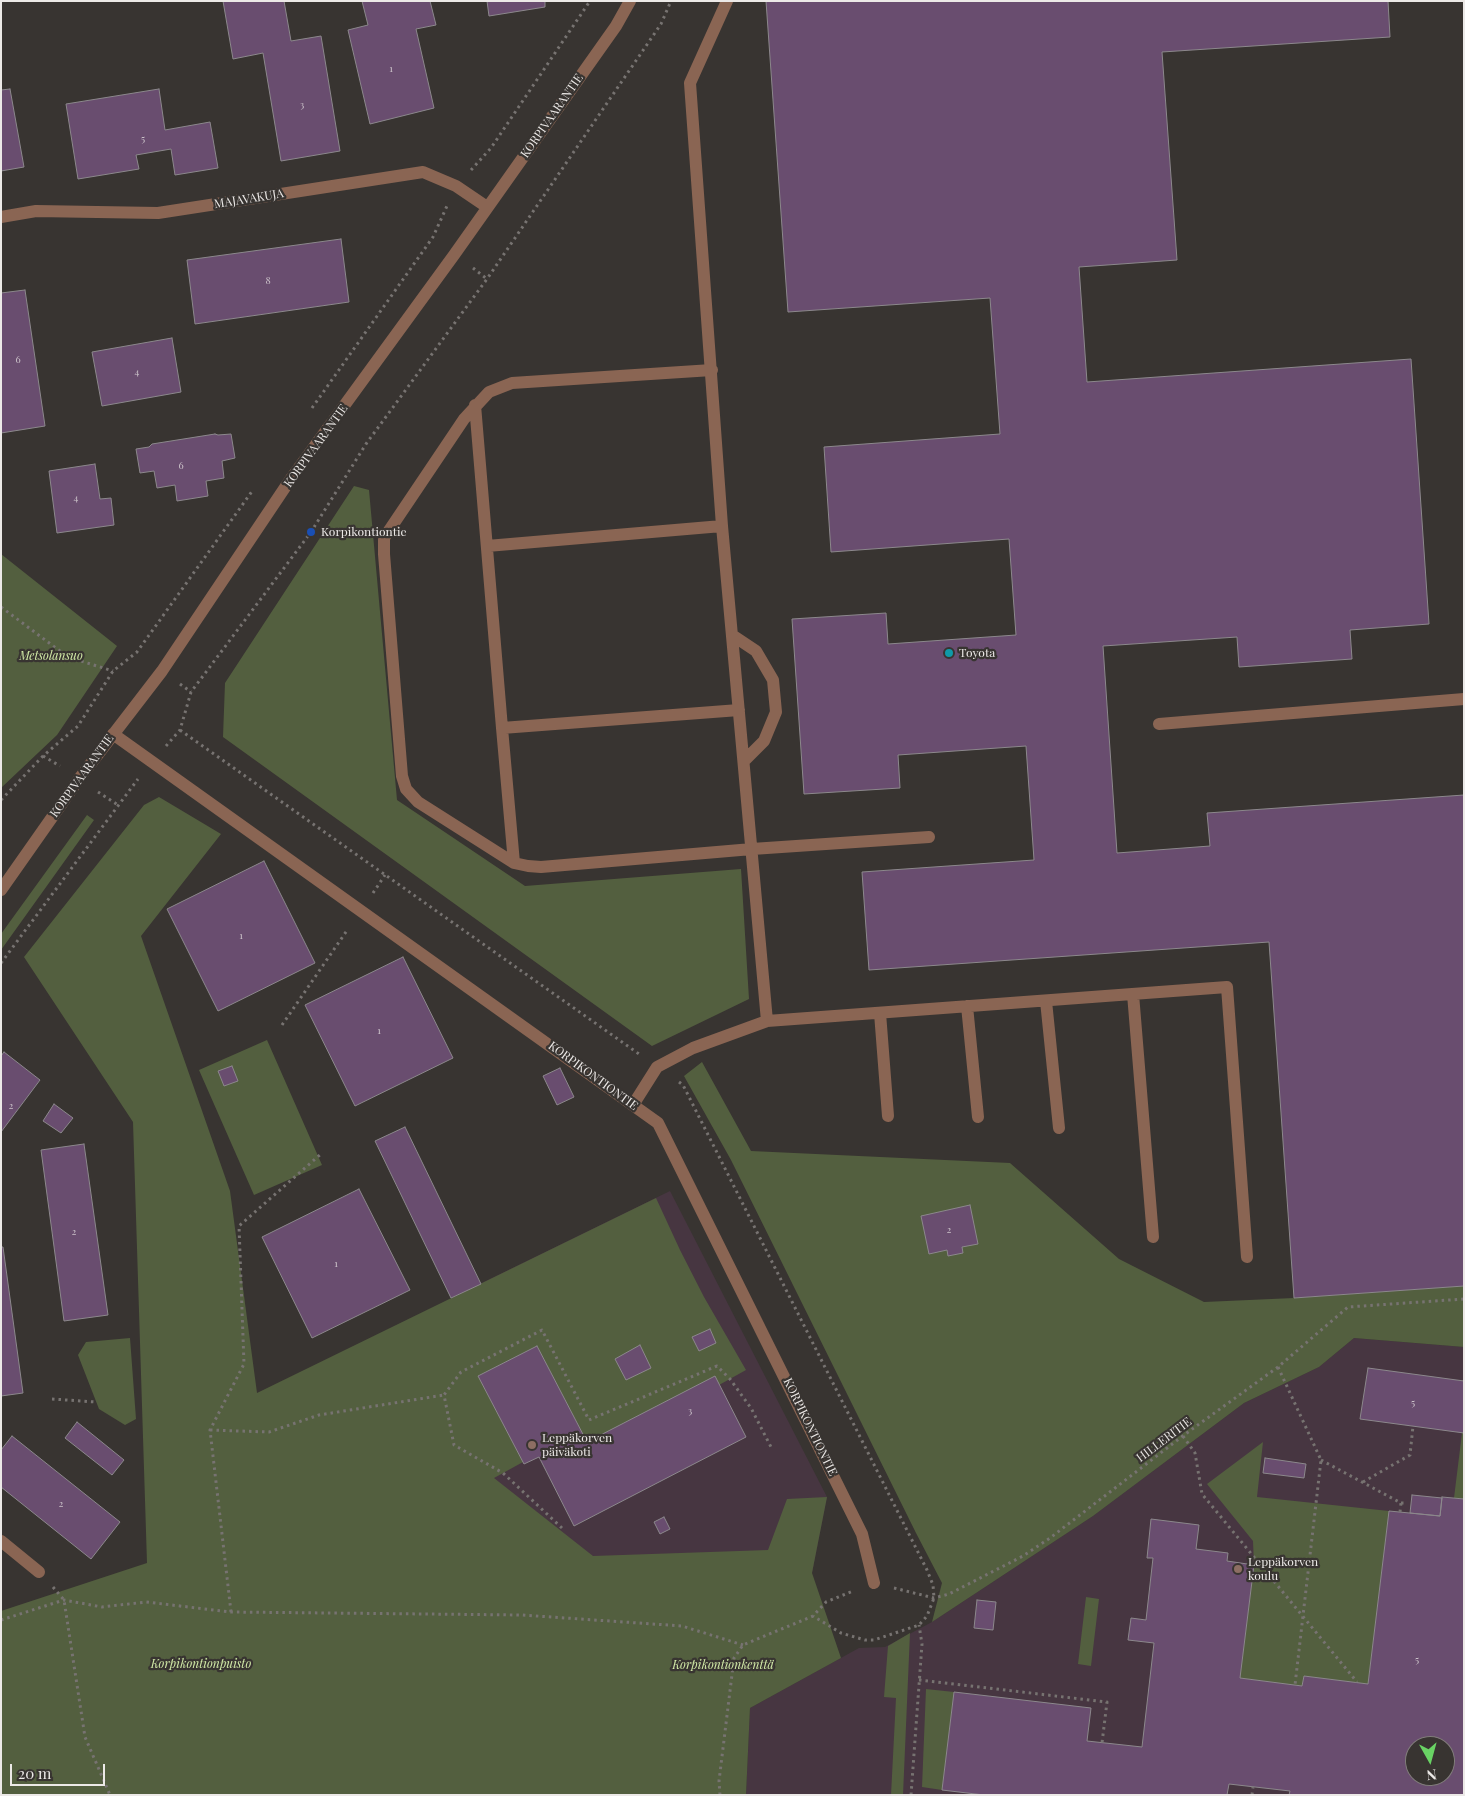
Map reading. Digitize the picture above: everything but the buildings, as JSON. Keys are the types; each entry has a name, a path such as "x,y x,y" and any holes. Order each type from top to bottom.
{"street":[{"name":"KORPIVAARANTIE","path":"1,890 79,778 162,671 290,480 616,26 630,1"},
{"path":"727,1 690,83 722,526 767,1021"},
{"name":"MAJAVAKUJA","path":"1,217 36,211 158,214 423,172 456,186 487,207"},
{"path":"712,370 512,384 489,392 464,419 384,538 402,776 406,789 418,802 514,863 541,867 752,849 929,837"},
{"path":"475,406 514,863"},
{"path":"487,546 722,526"},
{"path":"732,635 756,651 772,680 776,712 764,741 744,761"},
{"path":"1159,724 1464,699"},
{"path":"502,728 739,710"},
{"name":"KORPIKONTIONTIE","path":"113,734 151,763 658,1123 862,1534 874,1583"},
{"path":"633,1105 657,1066 694,1048 767,1021 1227,987 1247,1257"},
{"path":"1133,994 1153,1236"},
{"path":"1046,1001 1059,1128"},
{"path":"967,1006 978,1117"},
{"path":"880,1013 888,1116"},
{"path":"1,1541 39,1572"}],"path":[{"path":"309,412 433,237 456,186 492,148 590,1"},
{"path":"1,963 118,805 180,730 191,692 311,532 366,444 487,279 661,24 671,1"},
{"path":"1,800 43,756 78,726 114,671 138,652 258,483"},
{"path":"1,607 68,657 114,671"},
{"path":"180,730 683,1085 933,1585 934,1598 927,1616 919,1625 874,1640 865,1640 841,1633 813,1616"},
{"path":"282,1025 385,875"},
{"path":"231,1612 210,1430 244,1364 239,1226 322,1153"},
{"name":"HILLERITIE","path":"934,1598 957,1590 1023,1556 1050,1538 1182,1436 1278,1367 1348,1307 1464,1299"},
{"path":"210,1430 269,1432 319,1415 444,1395 461,1372 542,1330 589,1420 717,1366 730,1379 751,1408 772,1449"},
{"path":"1278,1367 1321,1460 1295,1685"},
{"path":"444,1395 454,1445 503,1472 562,1528"},
{"path":"52,1399 96,1402"},
{"path":"1363,1482 1410,1455 1413,1426"},
{"path":"1182,1436 1195,1453 1202,1494 1357,1682"},
{"path":"1321,1460 1402,1503 1407,1503"},
{"path":"1400,1512 1402,1503"},
{"path":"720,1795 719,1781 734,1658 743,1645 813,1616 826,1602 874,1583 934,1598"},
{"path":"64,1600 85,1737 110,1795"},
{"path":"1,1620 64,1600 102,1607 146,1602 231,1612 522,1615 682,1626 743,1645"},
{"path":"911,1795 922,1644 919,1625"},
{"path":"919,1680 1107,1702 1102,1742"},
{"path":"1252,1795 1253,1787"}],"shaded area":[{"name":"Leppäkorven päiväkoti","path":"670,1191 827,1497 812,1573 283,1583 451,1298"},
{"name":"Leppäkorven koulu","path":"1354,1338 1464,1347 1464,1795 746,1795 750,1708 859,1648 885,1647 932,1622 1093,1516 1244,1403 1319,1367"}],"green space":[{"path":"354,486 369,490 397,800 525,886 741,869 749,999 652,1046 223,737 225,683"},
{"name":"Metsolansuo","path":"1,554 117,646 57,735 1,788"},
{"path":"159,797 221,834 141,936 230,1191 257,1393 656,1198 704,1297 746,1370 719,1385 714,1377 587,1442 537,1346 478,1376 523,1462 494,1478 593,1556 768,1550 787,1499 827,1497 812,1573 841,1658 750,1708 746,1795 1,1795 1,1611 147,1563 133,1122 24,957 144,805"},
{"path":"87,815 94,820 1,950 1,934"},
{"path":"267,1040 322,1165 254,1195 199,1070"},
{"path":"702,1062 751,1151 1010,1163 1119,1259 1204,1302 1294,1298 1464,1286 1464,1347 1354,1338 1319,1367 1244,1403 1093,1516 932,1622 942,1583 731,1160 684,1076"},
{"path":"130,1338 136,1419 125,1425 99,1409 78,1355 86,1342"},
{"path":"1462,1433 1464,1433 1464,1499 1454,1498"},
{"path":"1263,1442 1257,1497 1389,1511 1368,1684 1304,1676 1302,1686 1240,1678 1254,1565 1253,1541 1207,1484"},
{"path":"1086,1597 1099,1599 1091,1666 1078,1664"},
{"path":"910,1633 903,1795 891,1795 896,1698 884,1697 888,1646"},
{"path":"926,1689 954,1692 942,1790 922,1787"}],"place":[{"name":"Korpikontiontie","path":"311,532"},
{"name":"Toyota","path":"949,653"},
{"name":"Leppäkorven päiväkoti","path":"532,1445"},
{"name":"Leppäkorven koulu","path":"1238,1569"}],"park label":[{"name":"Korpikontionpuisto","path":"201,1664"},
{"name":"Korpikontionkenttä","path":"723,1665"}]}
